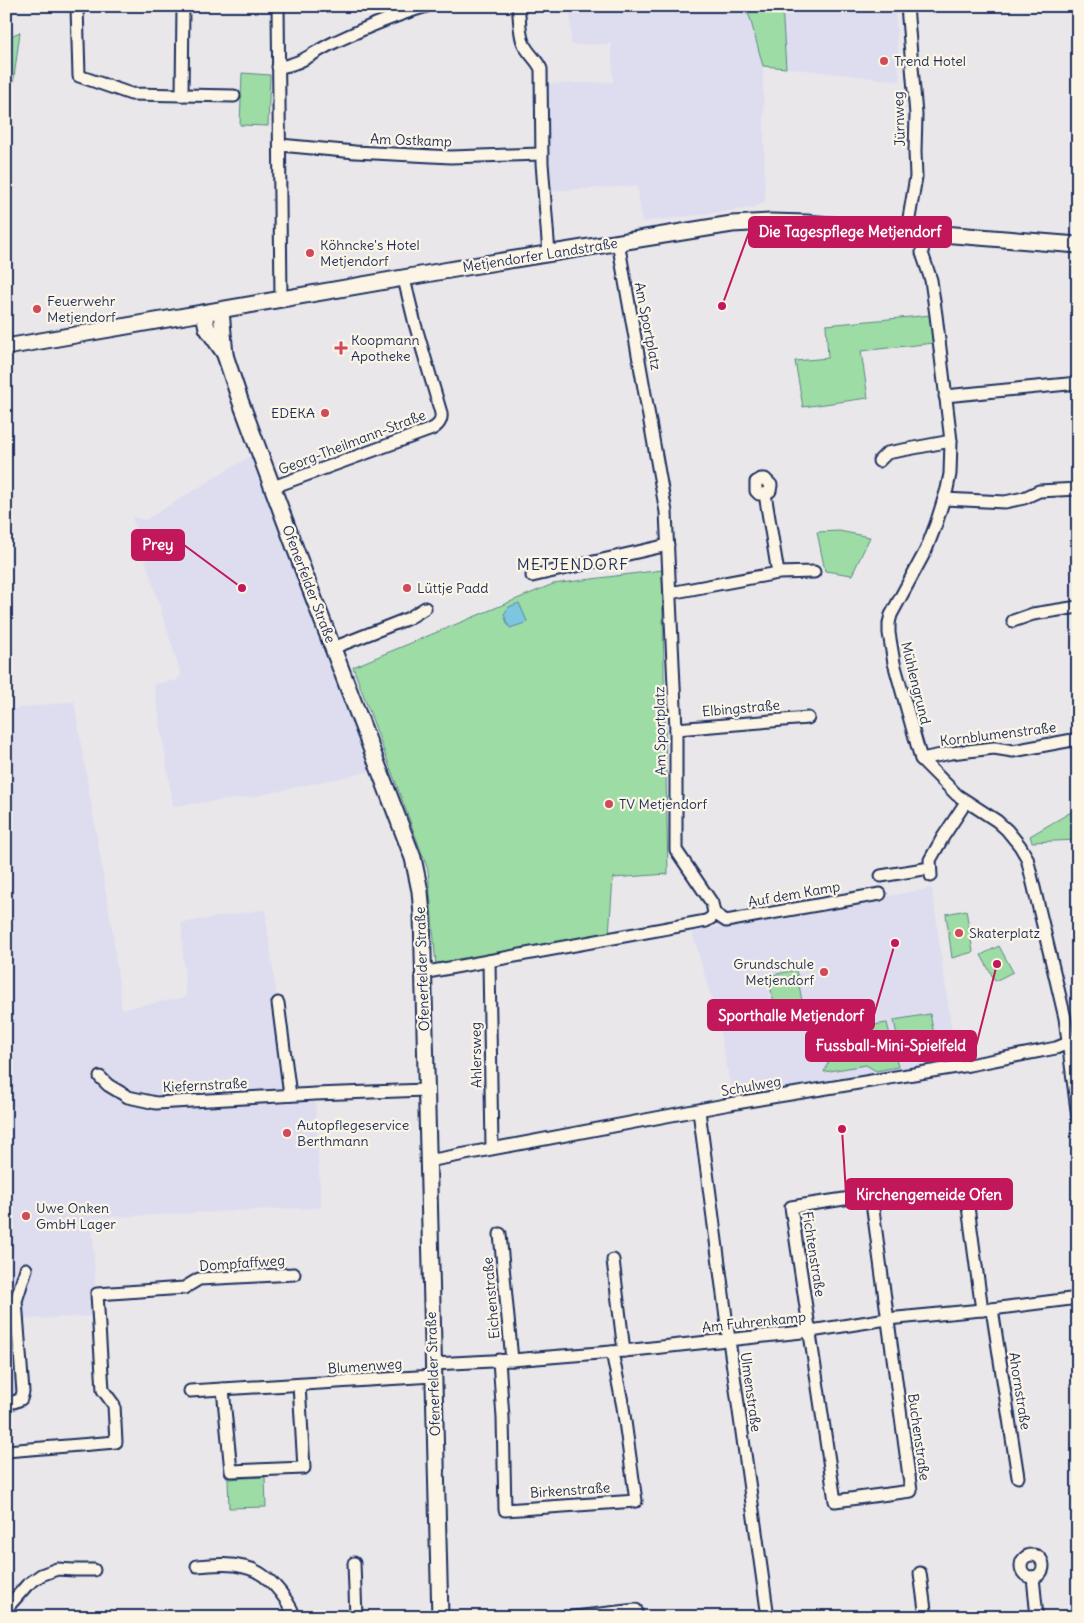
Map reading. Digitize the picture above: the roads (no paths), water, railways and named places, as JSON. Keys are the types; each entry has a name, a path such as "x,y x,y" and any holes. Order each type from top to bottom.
{"street":[{"path":"77,6 79,76 131,94 234,96"},
{"path":"182,95 183,6"},
{"path":"278,6 281,300"},
{"path":"278,67 296,64 336,41 401,14 427,6"},
{"path":"518,6 522,41 527,50 537,60 541,69 541,154 549,254"},
{"name":"Jürnweg","path":"907,6 916,115 916,177 907,230"},
{"name":"Am Ostkamp","path":"280,145 355,152 451,157 541,154"},
{"name":"Metjendorfer Landstraße","path":"6,347 404,278 744,222 806,223 1078,245"},
{"name":"Mühlengrund","path":"924,233 922,253 932,289 951,441 950,474 944,499 926,550 896,604 889,623 895,670 921,759 957,795 997,821 1007,830 1020,846 1026,858 1072,1041 1078,1115"},
{"name":"Am Sportplatz","path":"618,242 666,512 676,729 676,850 712,903 714,913"},
{"name":"Georg-Theilmann-Straße","path":"273,487 432,429 440,422 441,413 410,306 404,278"},
{"name":"Ofenerfelder Straße","path":"220,311 225,356"},
{"name":"Ofenerfelder Straße","path":"204,314 207,328 225,356 308,583 413,858 420,891 440,1617"},
{"path":"945,396 1078,383"},
{"path":"879,462 887,453 951,441"},
{"path":"944,499 1005,502 1024,498 1039,491 1078,489"},
{"path":"765,494 778,573"},
{"path":"532,576 668,545"},
{"path":"670,593 778,573 814,572"},
{"path":"1013,621 1033,614 1078,607"},
{"path":"333,648 409,618 425,608"},
{"name":"Elbingstraße","path":"676,729 808,718"},
{"name":"Kornblumenstraße","path":"921,759 994,748 1013,751 1078,739"},
{"path":"881,876 931,872 930,860 933,853 966,802"},
{"name":"Auf dem Kamp","path":"714,913 726,921 880,894"},
{"path":"422,973 706,921 714,913"},
{"name":"Ahlersweg","path":"489,961 492,1148"},
{"path":"278,1003 290,1095"},
{"name":"Schulweg","path":"428,1161 730,1104 970,1065 1056,1048 1072,1041"},
{"name":"Kiefernstraße","path":"100,1076 108,1085 128,1097 156,1103 290,1095 426,1090"},
{"name":"Ulmenstraße","path":"699,1111 768,1617"},
{"name":"Ahornstraße","path":"966,1192 1018,1477"},
{"name":"Fichtenstraße","path":"811,1331 791,1207 872,1195 887,1319"},
{"name":"Eichenstraße","path":"500,1234 512,1360"},
{"path":"613,1260 624,1351"},
{"path":"6,1402 14,1402 21,1399 23,1392 16,1301 26,1269"},
{"name":"Dompfaffweg","path":"6,1452 116,1442 114,1406 103,1390 96,1294 184,1288 198,1279 294,1274"},
{"name":"Am Fuhrenkamp","path":"433,1370 499,1360 624,1351 811,1331 887,1319 987,1310 1078,1298"},
{"name":"Buchenstraße","path":"811,1331 835,1501 911,1492 887,1319"},
{"name":"Birkenstraße","path":"499,1360 503,1418 505,1510 636,1501 623,1407 612,1352"},
{"name":"Blumenweg","path":"190,1391 299,1386 433,1370"},
{"path":"223,1389 231,1471 304,1468 299,1386"},
{"path":"354,1563 356,1617"},
{"path":"197,1566 228,1564 246,1567 265,1577 279,1591 295,1617"},
{"path":"6,1609 27,1585 57,1568 94,1570"},
{"path":"920,1573 926,1617"},
{"path":"1033,1577 1037,1617"},
{"path":"574,1617 636,1610 637,1617"}],"water":[{"path":"519,603 527,621 510,628 504,614 509,607"}],"place":[{"name":"Trend Hotel","path":"884,61"},
{"name":"Köhncke's Hotel Metjendorf","path":"310,253"},
{"name":"Die Tagespflege Metjendorf","path":"722,306"},
{"name":"Feuerwehr Metjendorf","path":"37,309"},
{"name":"Koopmann Apotheke","path":"341,348"},
{"name":"EDEKA","path":"325,413"},
{"name":"Prey","path":"242,588"},
{"name":"Lüttje Padd","path":"407,588"},
{"name":"TV Metjendorf","path":"609,804"},
{"name":"Skaterplatz","path":"959,933"},
{"name":"Sporthalle Metjendorf","path":"895,943"},
{"name":"Fussball-Mini-Spielfeld","path":"997,964"},
{"name":"Grundschule Metjendorf","path":"824,972"},
{"name":"Kirchengemeide Ofen","path":"842,1129"},
{"name":"Autopflegeservice Berthmann","path":"287,1133"},
{"name":"Uwe Onken GmbH Lager","path":"26,1216"}],"district":[{"name":"METJENDORF","path":"573,564"}]}
